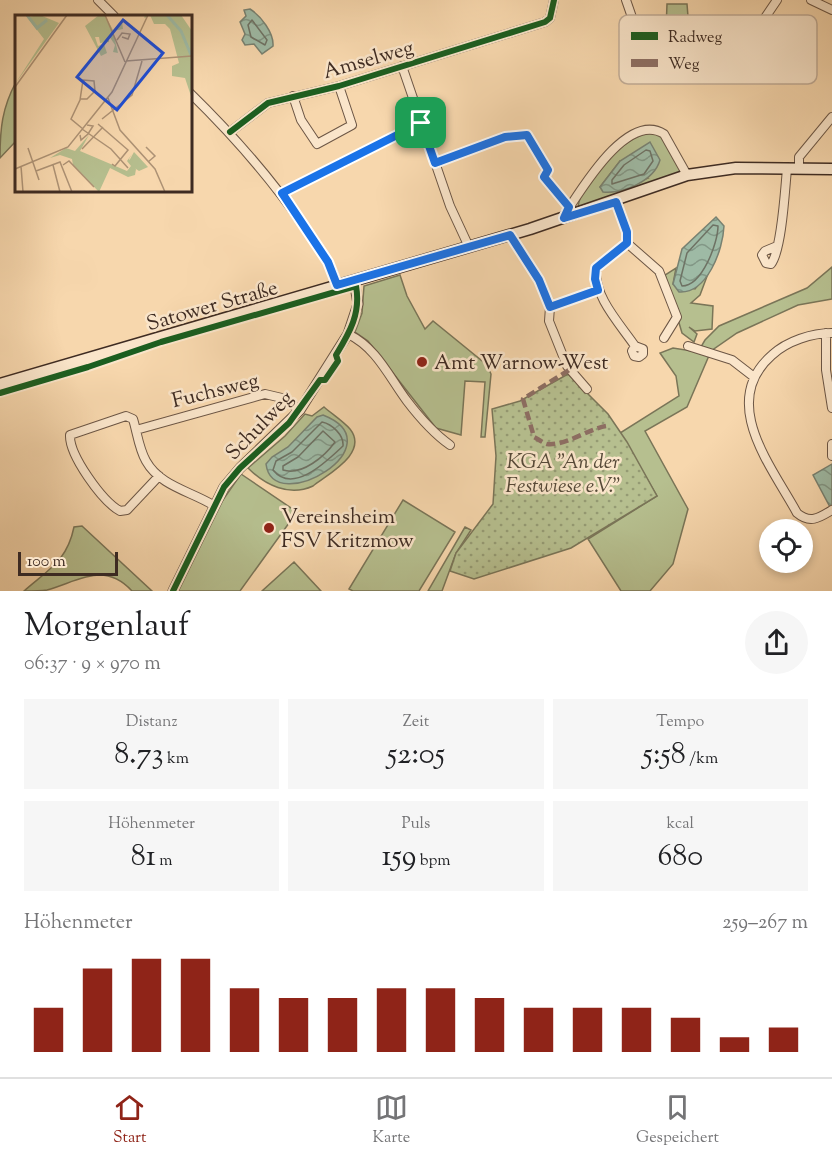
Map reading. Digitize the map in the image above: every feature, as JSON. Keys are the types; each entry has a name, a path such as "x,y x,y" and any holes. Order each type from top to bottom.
{"main road":[{"name":"Satower Straße","path":"0,384 510,235 616,202 687,175 717,169 832,169"}],"street":[{"path":"98,0 113,15"},
{"name":"Amselweg","path":"230,132 260,107 293,96 339,86 548,21 554,0"},
{"path":"626,0 631,15"},
{"path":"767,15 777,0"},
{"path":"811,0 832,10"},
{"path":"402,66 450,206 469,247"},
{"path":"293,96 301,120 317,144 352,125 339,86"},
{"path":"192,95 230,132 282,193 328,262 337,285"},
{"path":"800,169 800,158 832,117"},
{"path":"282,193 421,123"},
{"path":"564,218 569,207 608,154 633,134 649,129 664,134 687,175"},
{"path":"435,163 505,137 527,135 548,170 544,177 569,207"},
{"path":"777,246 787,169"},
{"path":"616,202 627,232 627,243 659,271 677,317 664,338"},
{"path":"510,235 539,280 550,307 549,321 560,352 569,370 587,389"},
{"path":"627,243 596,268 595,279 598,290 635,346"},
{"name":"Schulweg","path":"173,591 213,505 240,468 300,410 348,334 358,304 354,280"},
{"path":"550,307 598,290"},
{"path":"832,408 826,370 829,333 816,334 775,352 754,377 748,401 752,428 797,513 805,519 812,520 832,510"},
{"path":"348,334 374,353 426,424 450,445"},
{"path":"688,346 732,360 754,377"},
{"name":"Fuchsweg","path":"136,430 265,394 282,398 300,410"},
{"path":"159,476 127,510 120,511 113,507 86,473 70,440 70,435 74,431 126,416 132,420 146,460 159,476 170,485 213,505"},
{"path":"832,444 832,456"}],"green space":[{"path":"667,4 687,4 688,15 667,15"},
{"path":"15,84 15,142 0,158 3,119"},
{"path":"651,132 662,136 680,173 581,209 578,207 587,184 606,160 640,135","holes":["620,161 648,178 611,192 600,187"]},
{"path":"832,267 832,299 798,305 737,333 711,351 687,407 645,431 688,509 673,564 650,591 621,591 588,539 657,496 620,433 679,396 676,376 660,353 673,348 698,352 705,340 719,326 807,288"},
{"path":"676,268 673,284 695,289 709,271 700,295 691,303 713,306 712,329 695,331 689,327 697,334 694,342 682,333 665,275"},
{"path":"400,275 407,296 425,329 433,321 487,365 491,374 485,437 481,437 485,382 465,381 461,435 436,428 368,341 355,332 362,313 364,286"},
{"name":"KGA \"An der Festwiese e.V.\"","path":"568,374 608,414 627,442 657,496 571,548 474,579 450,571 456,553 493,504 496,456 492,409 520,401"},
{"path":"324,407 350,429 354,438 351,454 336,469 313,486 286,490 262,480 248,468 285,436 305,414 312,416"},
{"path":"241,474 297,512 240,591 177,591 218,507"},
{"path":"403,500 455,532 419,591 353,591 349,589"},
{"path":"82,526 152,591 132,591 122,582 101,575 81,578 47,590 24,591 56,564 67,548 74,527"},
{"path":"465,527 471,530 456,553 442,591 428,591"},
{"path":"294,562 321,591 262,591"}],"water":[{"path":"250,9 262,20 273,41 273,46 262,54 254,44 245,45 242,40 245,34 240,22 246,16 244,10"},
{"path":"650,142 660,160 651,174 637,185 620,191 603,192 600,187 620,161"},
{"path":"716,217 724,226 717,258 712,269 698,286 689,291 679,292 673,284 682,249"},
{"path":"323,415 343,428 347,443 340,458 326,471 307,481 289,484 274,479 266,464 272,457 288,447 317,417"},
{"path":"832,464 832,505 830,507 813,475"}],"marked path":[{"path":"569,370 523,399 534,437 545,443 554,444 606,426"}],"cycle path":[{"path":"230,132 268,103 339,86 545,22 550,18 554,0"},
{"path":"0,393 161,342 356,286 356,314 336,355 338,361 325,380 320,380 289,423 240,468 224,487 173,591"}],"place":[{"name":"Amt Warnow-West","path":"422,362"},
{"name":"Vereinsheim FSV Kritzmow","path":"269,528"}],"route":[{"path":"421,123 435,163 505,137 527,135 548,170 544,177 569,207 564,218 616,202 627,232 627,243 596,268 595,279 598,290 550,307 539,280 510,235 337,285 332,268 282,193 382,140 421,123"}]}
